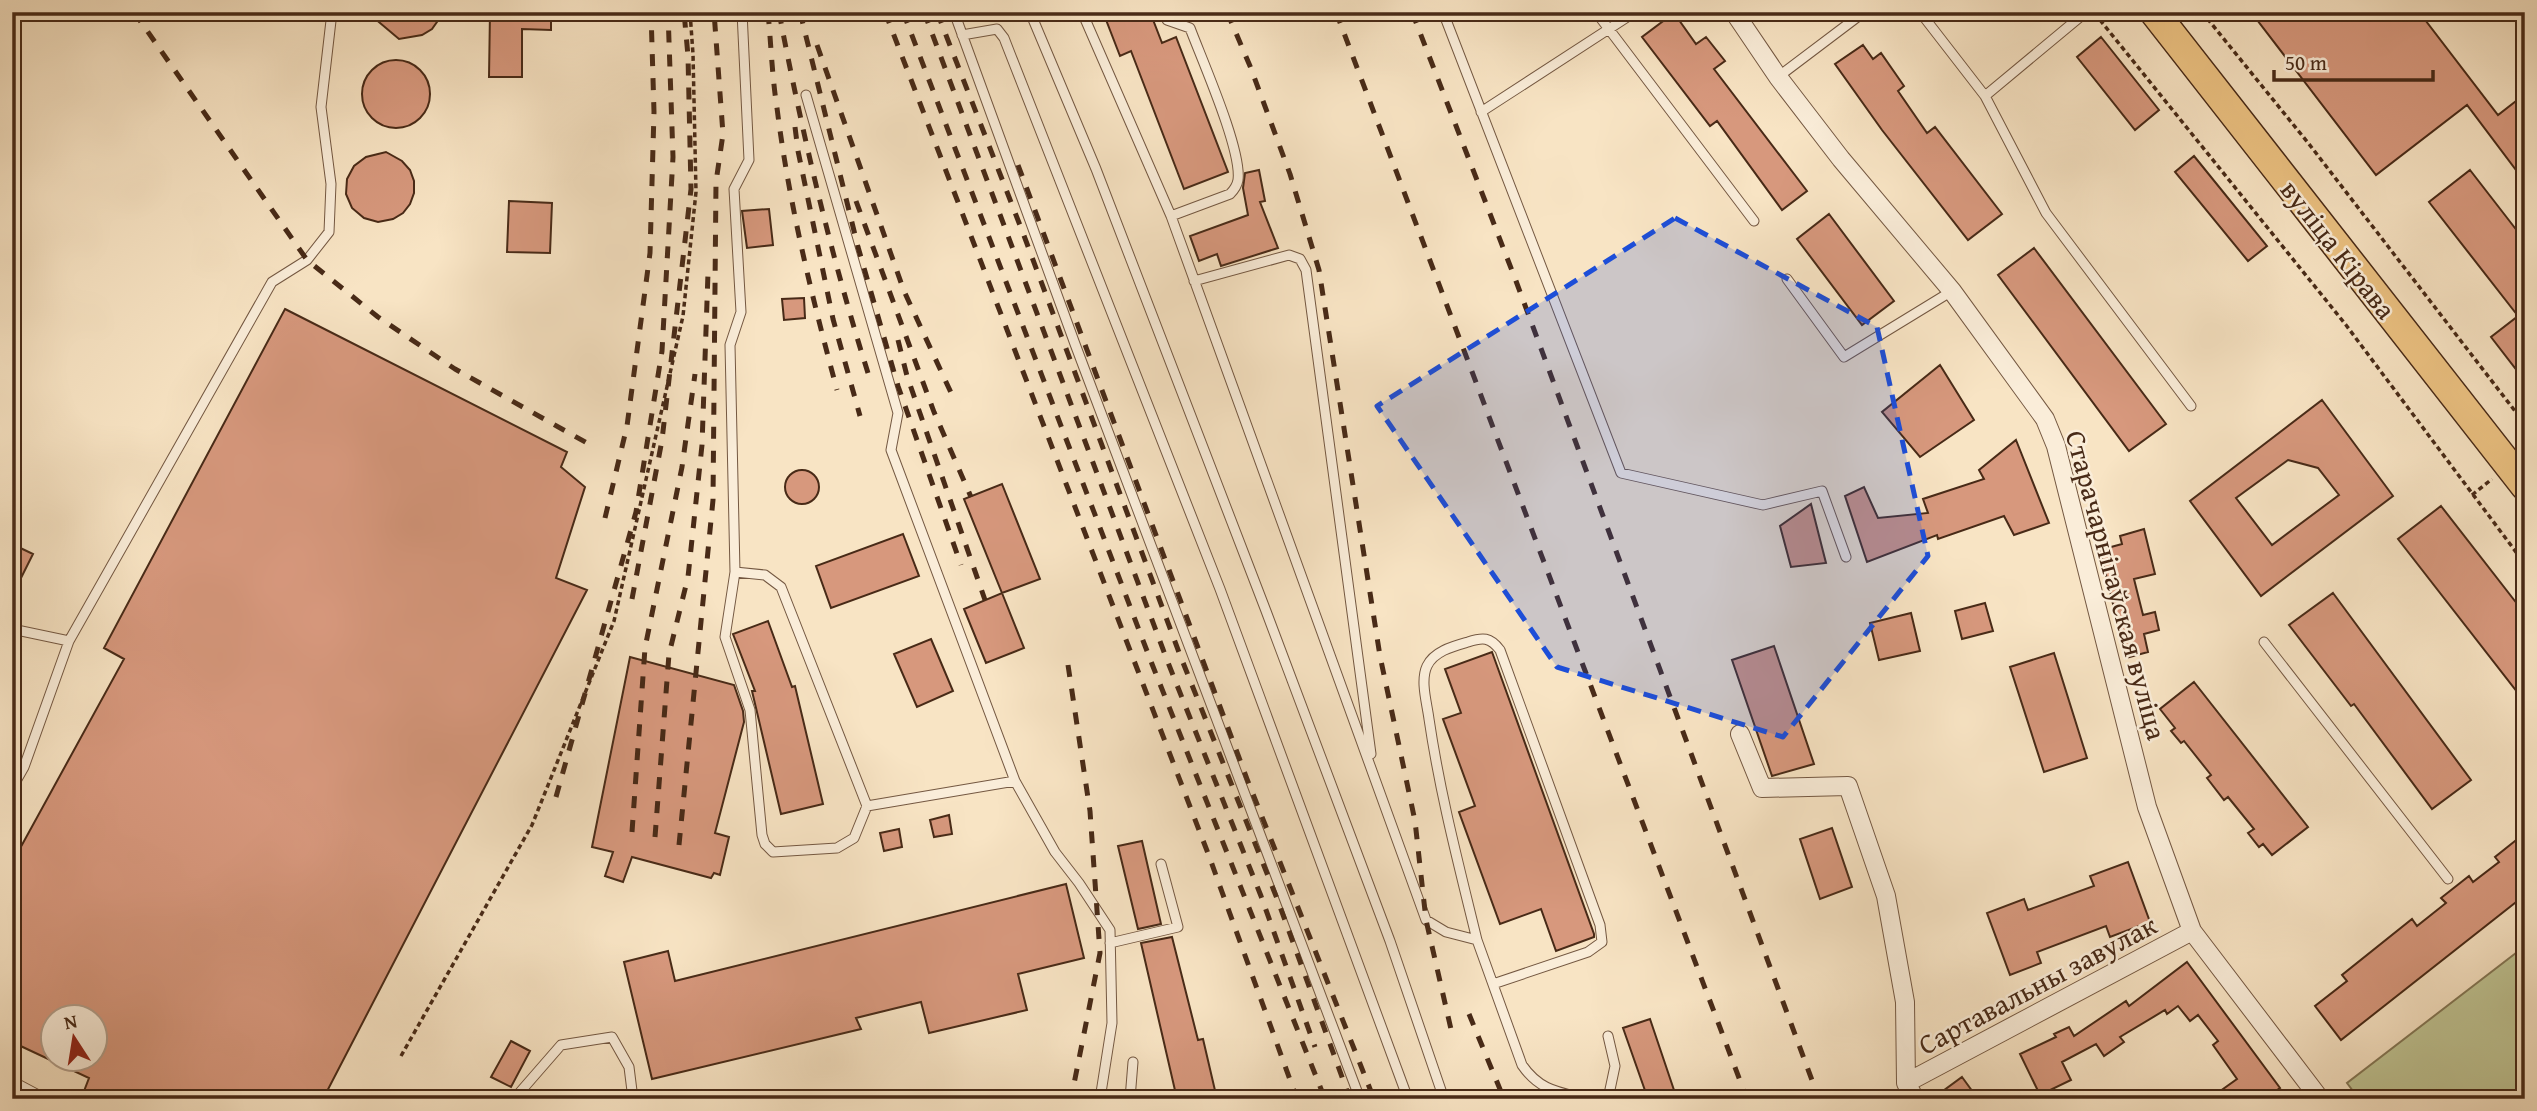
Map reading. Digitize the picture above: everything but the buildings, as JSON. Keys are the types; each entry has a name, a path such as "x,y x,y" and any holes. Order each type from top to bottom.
{"main road":[{"name":"вуліца Кірава","path":"2154,12 2525,486"}],"street":[{"name":"Старачарнігаўская вуліца","path":"1734,12 1841,159 1952,291 2045,419 2056,446 2147,807 2192,931 2320,1099"},
{"path":"1740,734 1762,788 1849,786 1886,896 1905,1002 1906,1083 1915,1099"},
{"name":"Сартавальны завулак","path":"1906,1083 2192,931"}],"lane":[{"path":"12,788 24,766 69,641 272,282 307,260 329,232 331,184 321,107 332,12"},
{"path":"735,572 765,575 781,587 867,806 854,838 837,848 773,852 765,844 750,710 725,637 735,572 730,345 741,312 734,189 749,160 743,12"},
{"path":"954,12 1075,344 1360,1099"},
{"path":"1030,12 1096,169 1248,561 1390,941 1444,1099"},
{"path":"1082,12 1171,216 1426,920 1446,932 1477,940"},
{"path":"1164,12 1167,20 1190,28 1235,149 1238,180 1236,188 1230,194 1171,216"},
{"path":"1443,12 1621,473 1763,505 1822,491 1846,557"},
{"path":"1596,12 1754,221"},
{"path":"1481,112 1635,12"},
{"path":"1778,76 1864,12"},
{"path":"1920,12 1985,96 2046,213 2191,406"},
{"path":"1985,96 2087,12"},
{"path":"962,35 997,29 1004,38 1220,589 1408,1099"},
{"path":"806,95 898,413 891,450 1015,781 1055,852 1110,930 1112,1023 1100,1099"},
{"path":"1194,281 1289,255 1300,259 1306,270 1373,773"},
{"path":"1787,279 1844,357 1952,291"},
{"path":"12,629 69,641"},
{"path":"1493,984 1588,952 1602,942 1600,926 1500,650 1488,638 1453,646 1436,655 1427,666 1424,682 1436,772 1477,940 1522,1065 1532,1079 1550,1090 1587,1099"},
{"path":"2264,642 2448,879"},
{"path":"867,806 1015,781"},
{"path":"1110,943 1178,927 1161,864"},
{"path":"1608,1035 1615,1066 1608,1099"},
{"path":"514,1099 561,1045 612,1037 629,1068 633,1099"},
{"path":"1130,1099 1133,1062"},
{"path":"12,1081 46,1099"},
{"path":"1542,1099 1550,1090"}],"path":[{"path":"401,1056 532,825 614,621 684,316 696,192 690,12"},
{"path":"2094,12 2346,325 2525,564"},
{"path":"2202,12 2309,144 2525,424"},
{"path":"2472,495 2493,479"}],"highlighted area":[{"path":"1675,218 1877,327 1928,556 1783,737 1557,667 1377,406"}],"green space":[{"path":"2525,946 2525,1099 2359,1099 2347,1083"}],"railway":[{"path":"134,12 307,260 378,317 455,369 587,443"},
{"path":"605,518 627,426 650,253 654,112 651,12"},
{"path":"556,797 636,512 662,351 673,157 668,12"},
{"path":"632,599 662,440 691,189 688,56 684,12"},
{"path":"679,845 713,500 716,182 723,134 714,12"},
{"path":"768,12 775,96 788,179 810,285 837,390"},
{"path":"779,12 818,194 868,373"},
{"path":"800,12 858,247 898,386 961,565"},
{"path":"885,12 1209,856 1297,1099"},
{"path":"903,12 1152,664 1325,1099"},
{"path":"924,12 1167,660 1261,896 1315,1047"},
{"path":"937,12 1023,233 1180,655 1278,901 1350,1099"},
{"path":"1227,12 1290,174 1319,270 1380,656 1415,821 1426,920 1453,1038"},
{"path":"1336,12 1747,1099"},
{"path":"1412,12 1516,281 1819,1099"},
{"path":"817,45 904,291 953,397"},
{"path":"795,127 833,319 860,416"},
{"path":"1018,165 1247,779 1374,1099"},
{"path":"856,201 934,412 971,497"},
{"path":"655,837 669,654 688,577 702,445 708,273"},
{"path":"898,340 907,376 985,600"},
{"path":"632,832 645,648 682,467 695,374"},
{"path":"1068,665 1090,811 1100,953 1071,1099"},
{"path":"1469,1014 1504,1099"}]}
